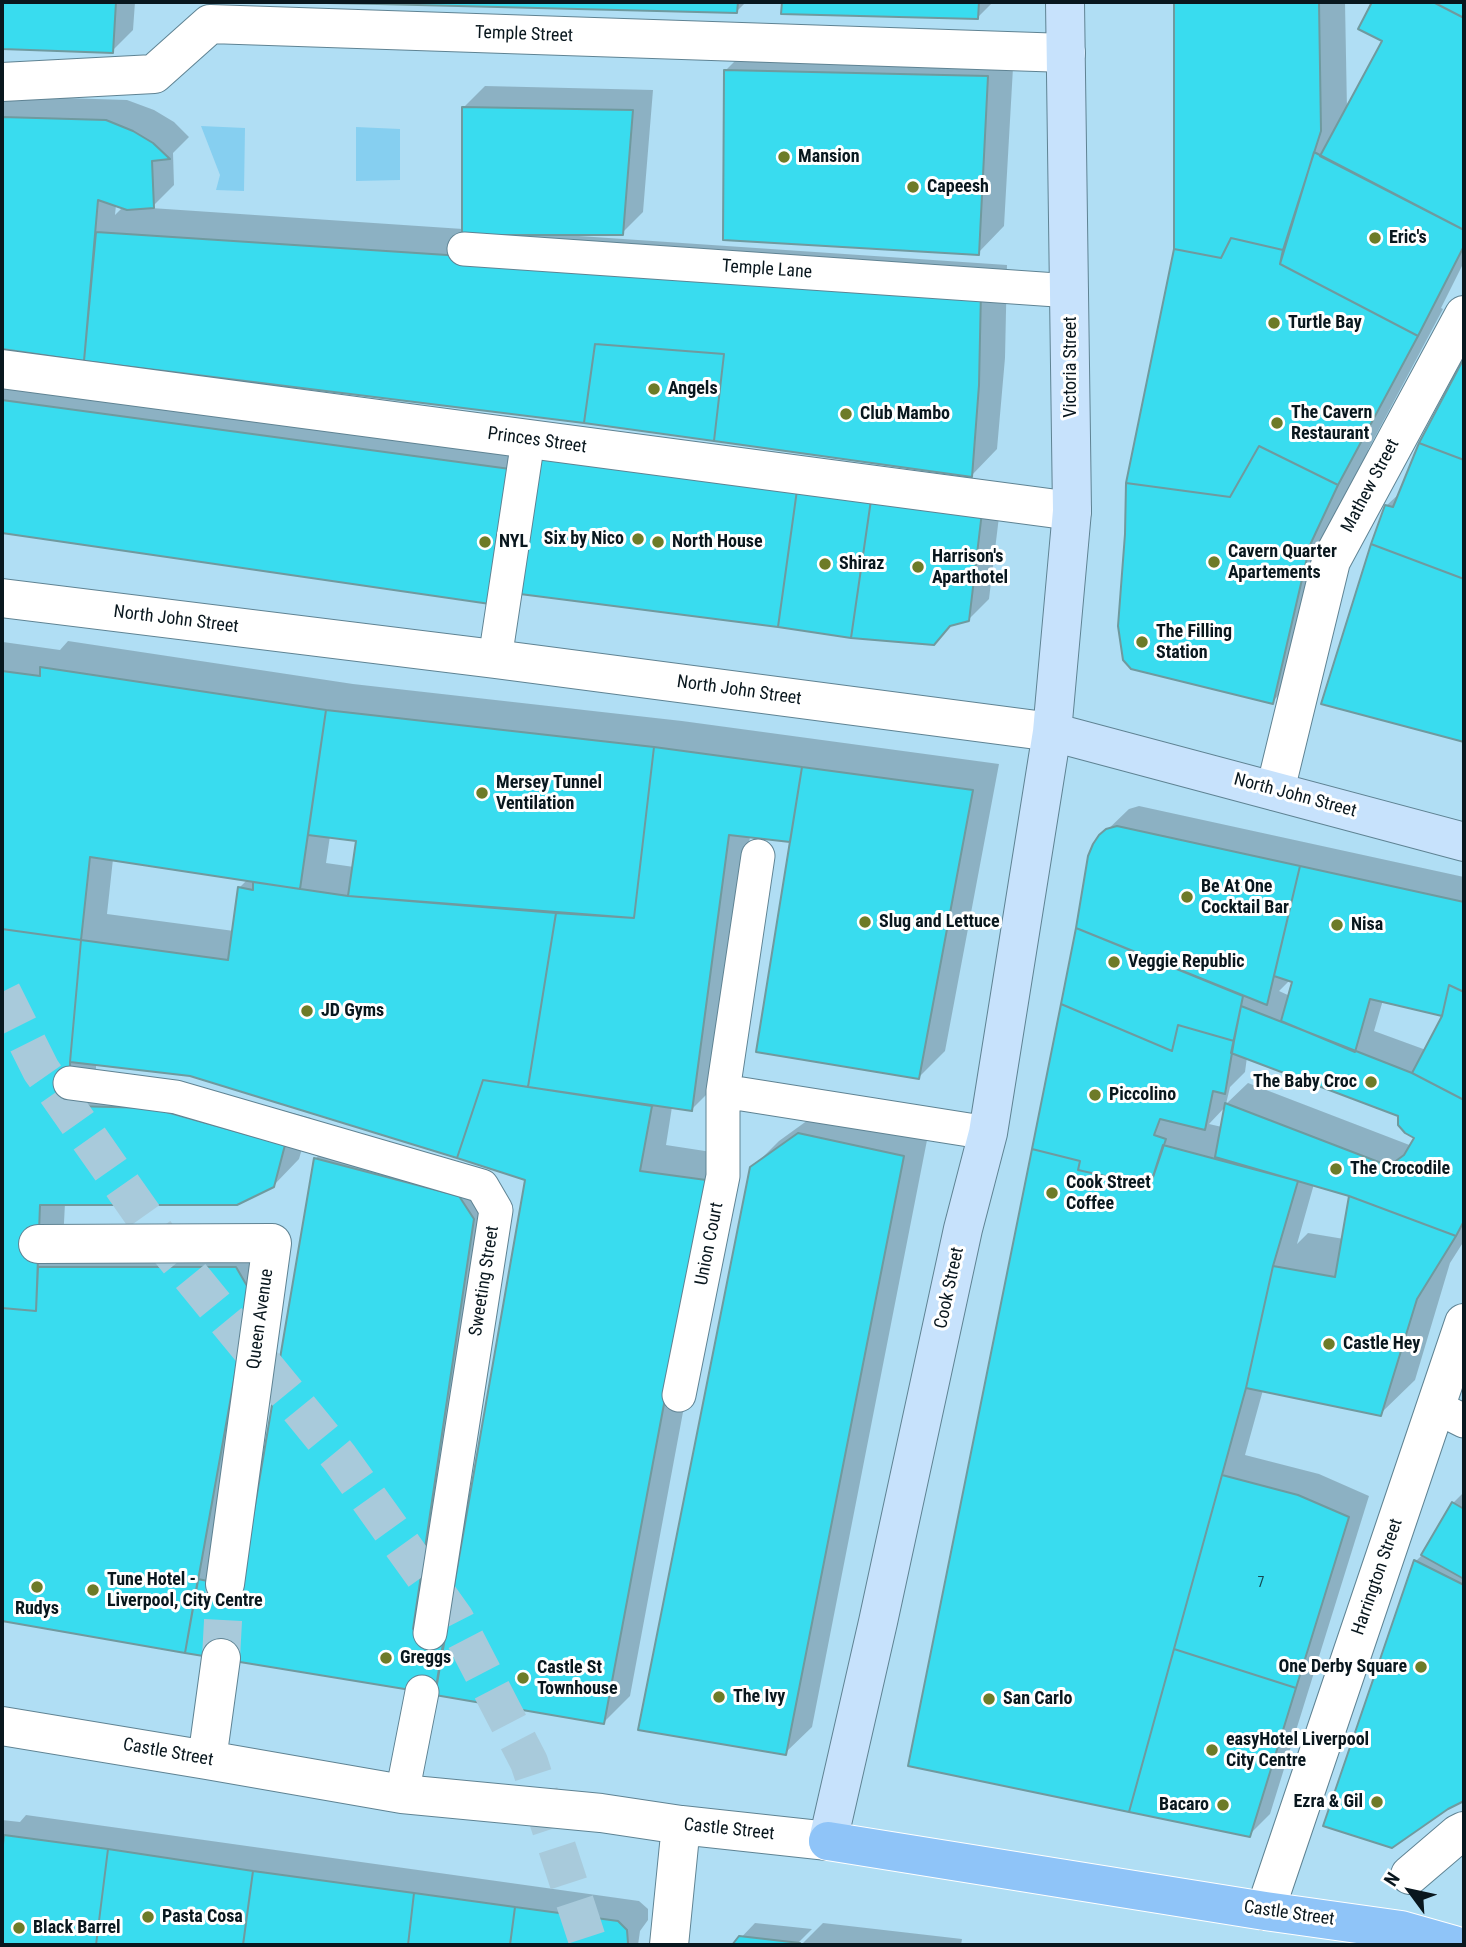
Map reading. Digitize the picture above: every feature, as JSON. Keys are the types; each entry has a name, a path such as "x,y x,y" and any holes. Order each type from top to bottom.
{"main road":[{"name":"Castle Street","path":"828,1841 1401,1930 1454,1945"}],"street":[{"name":"Victoria Street","path":"1052,732 1072,511 1065,2"},
{"name":"Temple Street","path":"2,82 155,74 210,24 1066,53"},
{"name":"Mathew Street","path":"1275,791 1331,561 1464,315"},
{"name":"Princes Street","path":"2,369 1072,511"},
{"name":"North John Street","path":"2,598 1052,732 1464,842"},
{"name":"Cook Street","path":"828,1841 963,1229 988,1133 1052,732"},
{"name":"Queen Avenue","path":"38,1244 272,1243 225,1584"},
{"name":"Harrington Street","path":"1265,1911 1450,1414 1464,1323"},
{"path":"207,1760 220,1658"},
{"name":"Castle Street","path":"11,1727 402,1794 601,1813 681,1825 828,1841"},
{"path":"669,1945 681,1825"},
{"path":"1410,1875 1464,1831"}],"lane":[{"name":"Temple Lane","path":"464,249 1071,291"},
{"path":"495,659 528,440"},
{"name":"Union Court","path":"679,1395 723,1176 723,1091 758,856"},
{"name":"Sweeting Street","path":"70,1083 176,1097 482,1186 496,1210 430,1633"},
{"path":"723,1091 988,1133"},
{"path":"402,1794 422,1692"}],"shaded area":[{"path":"2,2 1464,2 1464,1945 2,1945"},
{"path":"201,126 245,128 244,191 216,190 220,175"},
{"path":"356,127 400,129 400,180 356,181"}],"building":[{"path":"2,2 116,2 113,53 2,49"},
{"path":"274,2 378,2 378,4"},
{"path":"378,2 738,2 737,13"},
{"path":"782,2 979,2 978,19 781,14"},
{"path":"1174,2 1319,2 1321,131 1283,250 1231,238 1221,258 1174,249"},
{"path":"1372,2 1433,2 1464,18 1464,230 1320,156 1382,41 1358,29"},
{"path":"1433,2 1464,2 1464,18"},
{"path":"724,70 988,76 979,255 723,240"},
{"path":"462,107 633,110 623,235 462,235"},
{"path":"2,117 106,120 153,143 170,159 152,161 154,208 127,210 98,200 84,361 2,349"},
{"name":"Eric's","path":"1314,152 1464,230 1464,246 1418,336 1280,264"},
{"path":"96,232 981,290 979,385 972,477 714,441 724,354 595,344 584,423 84,361"},
{"path":"1231,238 1283,250 1280,264 1418,336 1338,485 1259,446 1230,497 1126,483 1174,249 1221,258"},
{"name":"Angels","path":"595,344 724,354 714,441 584,423"},
{"path":"1464,358 1464,460 1419,443"},
{"path":"2,400 510,469 490,604 2,533"},
{"path":"1419,443 1464,460 1464,579 1371,544 1385,505 1393,507"},
{"name":"Cavern Quarter Apartements","path":"1259,446 1338,485 1310,545 1273,704 1131,669 1123,660 1118,626 1126,483 1230,497"},
{"name":"North House","path":"539,456 797,490 778,627 520,594"},
{"path":"797,490 871,500 851,638 778,627"},
{"name":"Harrison's Aparthotel","path":"871,500 982,512 969,621 950,626 934,645 851,638"},
{"path":"1371,544 1464,579 1464,742 1321,704"},
{"path":"40,667 326,710 300,889 90,857 81,940 2,929 2,671 40,676"},
{"name":"Mersey Tunnel Ventilation","path":"326,710 654,747 634,918 348,896 356,841 308,835"},
{"path":"654,747 802,767 790,842 729,835 692,1111 528,1087 556,913 634,918"},
{"path":"802,767 973,790 919,1079 756,1052"},
{"name":"Be At One Cocktail Bar","path":"1117,826 1300,866 1267,1005 1076,928 1088,856 1099,835 1106,829"},
{"path":"1300,866 1464,902 1464,992 1449,985 1442,1016 1370,999 1355,1052 1281,1021 1292,982 1274,976"},
{"name":"JD Gyms","path":"253,882 348,896 556,913 528,1087 483,1080 457,1158 190,1076 70,1062 81,940 228,960 238,887 253,890"},
{"name":"Veggie Republic","path":"1076,928 1243,996 1234,1041 1178,1025 1172,1051 1061,1004"},
{"path":"2,929 81,940 70,1062 71,1106 152,1108 285,1145 274,1187 237,1205 40,1205 36,1311 2,1308"},
{"path":"1449,985 1464,992 1464,1100 1412,1073 1442,1016"},
{"path":"1061,1004 1172,1051 1178,1025 1234,1041 1225,1094 1213,1091 1205,1130 1160,1119 1154,1135 1166,1139 1150,1186 1078,1170 1080,1161 1032,1149"},
{"path":"1241,1006 1412,1073 1464,1100 1464,1221 1456,1236 1349,1196 1215,1157 1225,1103 1389,1166 1404,1155 1414,1138 1398,1125 1398,1116 1231,1053"},
{"path":"483,1080 652,1106 640,1171 706,1180 604,1724 435,1695 525,1180 457,1158"},
{"path":"798,1133 904,1156 786,1755 638,1730 750,1167"},
{"path":"1163,1145 1298,1181 1273,1266 1246,1388 1129,1812 908,1766 1032,1149 1080,1161 1078,1170 1150,1186"},
{"path":"314,1158 459,1196 474,1219 413,1629 444,1637 435,1694 185,1653 198,1579 241,1588"},
{"name":"Castle Hey","path":"1349,1196 1456,1236 1417,1299 1381,1416 1246,1388 1273,1266 1335,1277"},
{"path":"38,1267 236,1267 250,1291 185,1653 2,1621 2,1308 36,1311"},
{"path":"1222,1475 1298,1495 1349,1517 1296,1688 1174,1649"},
{"path":"1452,1502 1464,1509 1464,1579 1421,1555"},
{"name":"One Derby Square","path":"1414,1560 1464,1585 1464,1801 1392,1848 1323,1826"},
{"name":"easyHotel Liverpool City Centre","path":"1174,1649 1296,1688 1250,1837 1129,1812"},
{"path":"4,1835 108,1849 96,1945 2,1945"},
{"path":"108,1849 253,1871 243,1945 96,1945"},
{"path":"253,1871 414,1893 408,1945 243,1945"},
{"path":"414,1893 515,1907 510,1945 408,1945"},
{"path":"515,1907 618,1921 627,1930 628,1943 510,1945"},
{"path":"739,1936 800,1943 800,1945 732,1945"}],"tunnel":[{"path":"2,992 41,1070 157,1235 339,1457 455,1619 529,1762 589,1945"},
{"path":"221,1658 225,1584"}],"place":[{"name":"Mansion","path":"784,157"},
{"name":"Capeesh","path":"913,187"},
{"name":"Eric's","path":"1375,238"},
{"name":"Turtle Bay","path":"1274,323"},
{"name":"Angels","path":"654,389"},
{"name":"Club Mambo","path":"846,414"},
{"name":"The Cavern Restaurant","path":"1277,423"},
{"name":"Six by Nico","path":"638,539"},
{"name":"NYL","path":"485,542"},
{"name":"North House","path":"658,542"},
{"name":"Cavern Quarter Apartements","path":"1214,562"},
{"name":"Shiraz","path":"825,564"},
{"name":"Harrison's Aparthotel","path":"918,567"},
{"name":"The Filling Station","path":"1142,642"},
{"name":"Mersey Tunnel Ventilation","path":"482,793"},
{"name":"Be At One Cocktail Bar","path":"1187,897"},
{"name":"Slug and Lettuce","path":"865,922"},
{"name":"Nisa","path":"1337,925"},
{"name":"Veggie Republic","path":"1114,962"},
{"name":"JD Gyms","path":"307,1011"},
{"name":"The Baby Croc","path":"1371,1082"},
{"name":"Piccolino","path":"1095,1095"},
{"name":"The Crocodile","path":"1336,1169"},
{"name":"Cook Street Coffee","path":"1052,1193"},
{"name":"Castle Hey","path":"1329,1344"},
{"name":"Rudys","path":"37,1587"},
{"name":"Tune Hotel - Liverpool, City Centre","path":"93,1590"},
{"name":"Greggs","path":"386,1658"},
{"name":"One Derby Square","path":"1421,1667"},
{"name":"Castle St Townhouse","path":"523,1678"},
{"name":"The Ivy","path":"719,1697"},
{"name":"San Carlo","path":"989,1699"},
{"name":"easyHotel Liverpool City Centre","path":"1212,1750"},
{"name":"Ezra & Gil","path":"1377,1802"},
{"name":"Bacaro","path":"1223,1805"},
{"name":"Pasta Cosa","path":"148,1917"},
{"name":"Black Barrel","path":"19,1928"}]}
